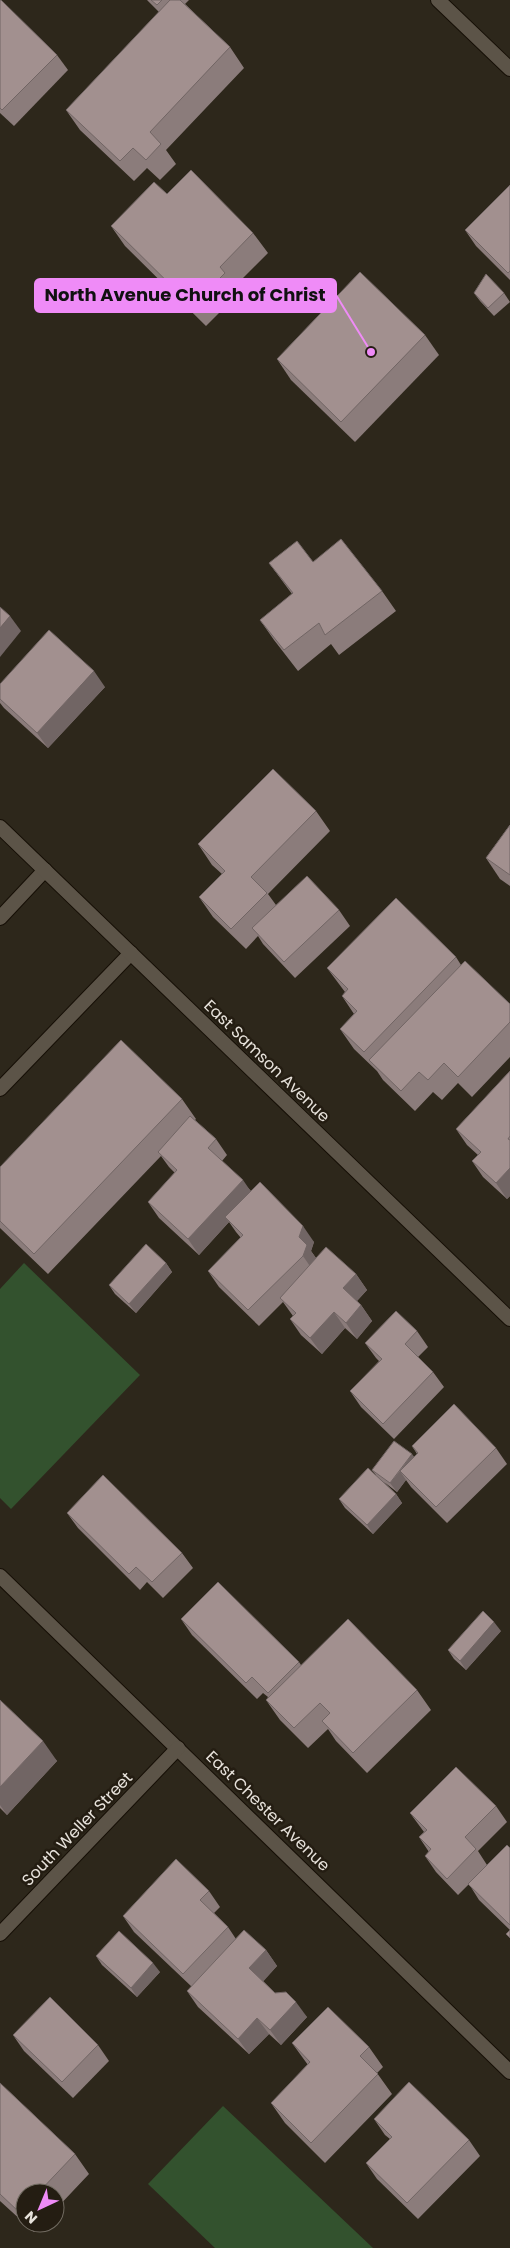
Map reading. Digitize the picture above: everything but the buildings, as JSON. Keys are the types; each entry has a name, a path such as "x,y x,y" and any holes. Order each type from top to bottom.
{"street":[{"path":"438,0 510,70"},
{"name":"East Samson Avenue","path":"0,827 510,1319"},
{"path":"0,918 45,870"},
{"path":"0,1089 131,953"},
{"name":"East Chester Avenue","path":"0,1576 510,2072"},
{"name":"South Weller Street","path":"0,1934 178,1748"}],"green space":[{"path":"24,1263 140,1375 11,1509 0,1498 0,1289"},
{"path":"223,2106 373,2248 215,2248 148,2184"}],"place":[{"name":"North Avenue Church of Christ","path":"371,352"}]}
